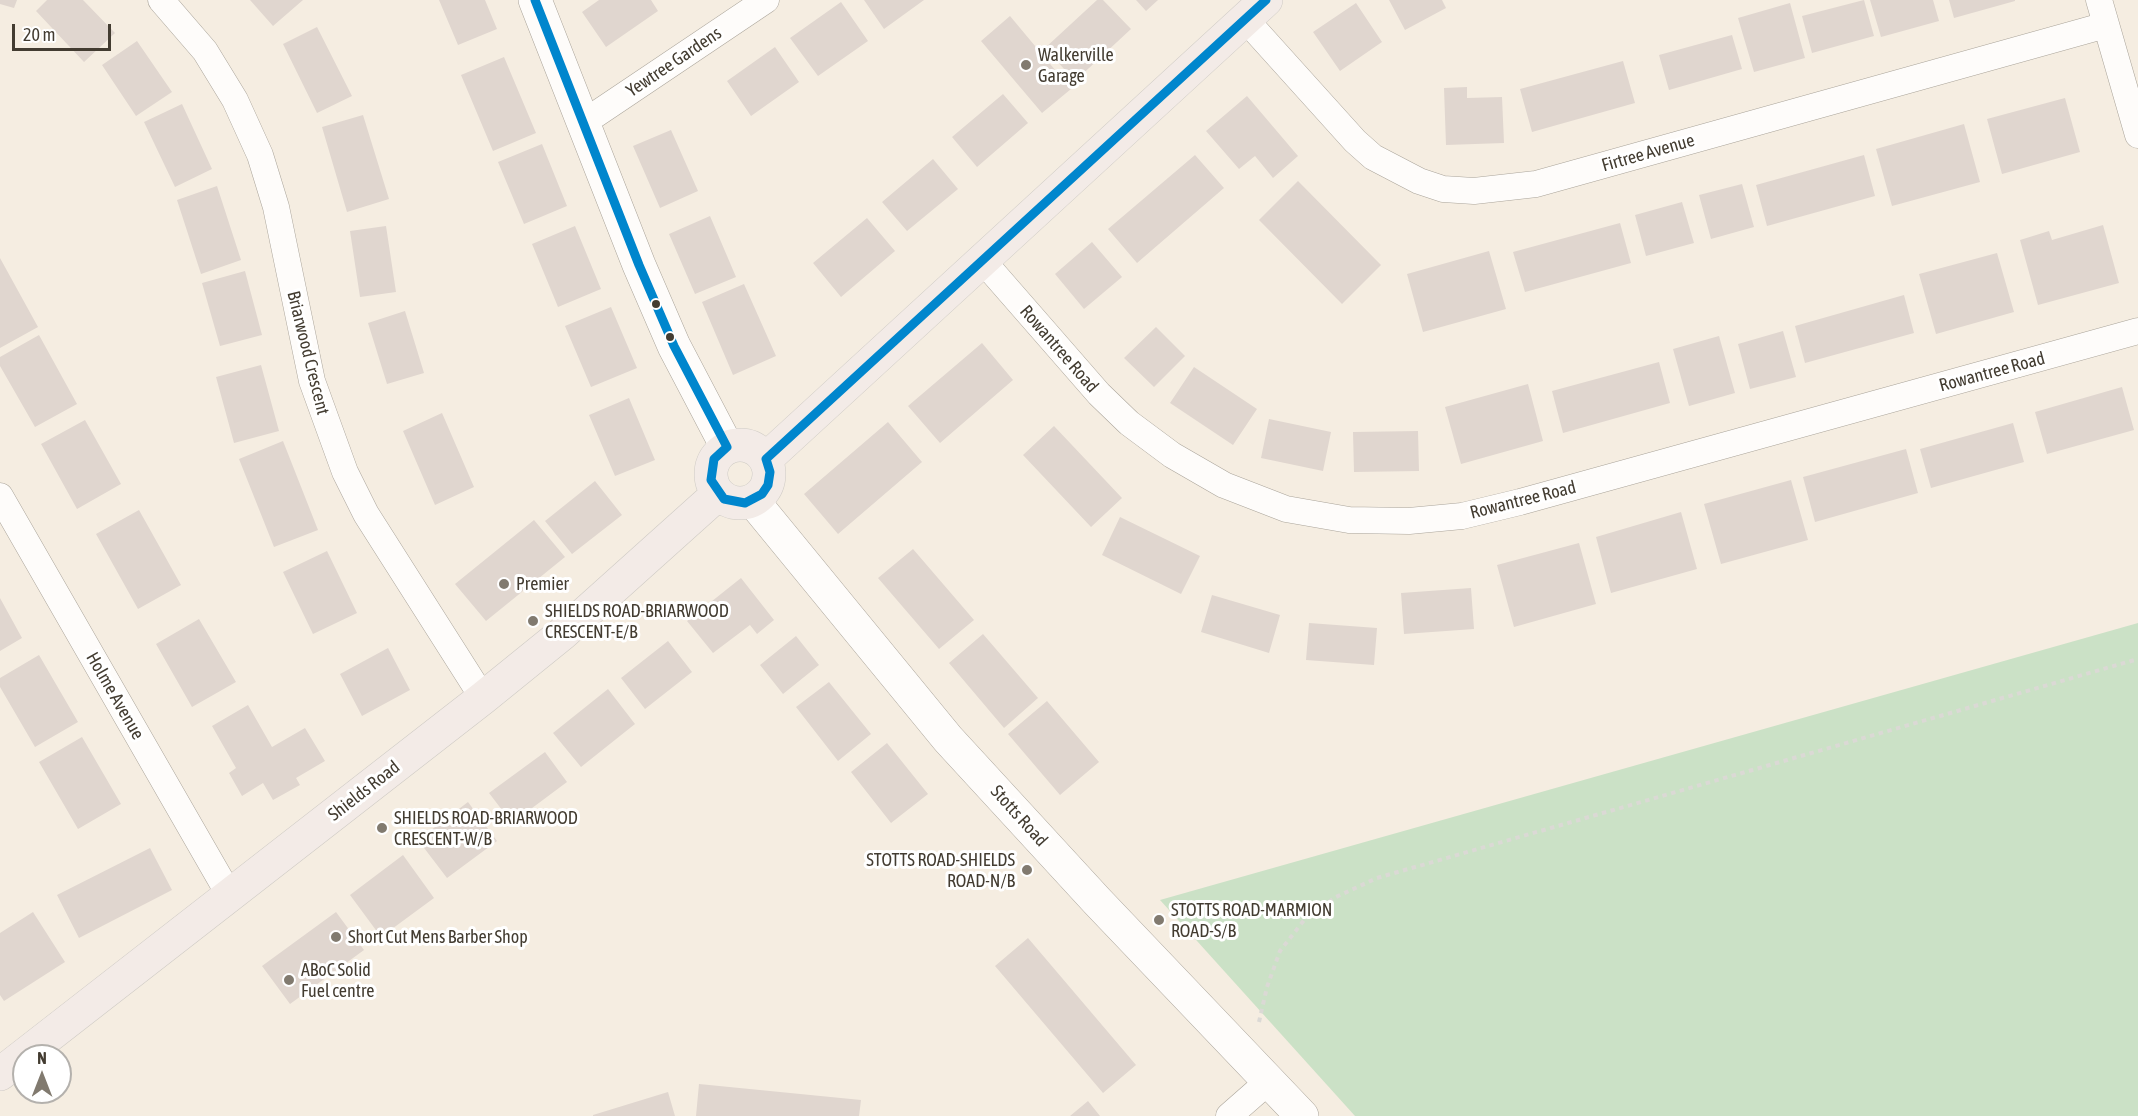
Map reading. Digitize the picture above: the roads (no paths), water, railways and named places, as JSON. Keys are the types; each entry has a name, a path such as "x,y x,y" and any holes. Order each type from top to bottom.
{"main road":[{"path":"766,459 1256,9"},
{"path":"749,446 766,459 770,472 768,485 753,501 733,502 718,494 711,480 714,459 727,447 749,446"},
{"name":"Shields Road","path":"0,1074 483,698 562,633 718,494"}],"street":[{"name":"Briarwood Crescent","path":"161,0 205,51 235,100 260,155 276,207 312,381 345,472 366,514 483,698"},
{"path":"535,0 674,346 727,447"},
{"name":"Yewtree Gardens","path":"583,123 766,0"},
{"path":"2099,0 2138,135"},
{"name":"Firtree Avenue","path":"1256,9 1355,141 1373,157 1419,182 1443,189 1474,191 1536,184 2106,25"},
{"name":"Rowantree Road","path":"983,261 1099,393 1129,423 1172,455 1224,485 1286,509 1349,520 1409,521 1462,516 1520,502 2138,331"},
{"name":"Holme Avenue","path":"0,496 230,896"},
{"name":"Stotts Road","path":"753,501 948,739 1097,902 1302,1116"},
{"path":"1229,1116 1260,1070"}],"place":[{"name":"Walkerville Garage","path":"1026,65"},
{"name":"Premier","path":"504,584"},
{"name":"SHIELDS ROAD-BRIARWOOD CRESCENT-E/B","path":"533,621"},
{"name":"SHIELDS ROAD-BRIARWOOD CRESCENT-W/B","path":"382,828"},
{"name":"STOTTS ROAD-SHIELDS ROAD-N/B","path":"1027,870"},
{"name":"STOTTS ROAD-MARMION ROAD-S/B","path":"1159,920"},
{"name":"Short Cut Mens Barber Shop","path":"336,937"},
{"name":"ABoC Solid Fuel centre","path":"289,980"}]}
